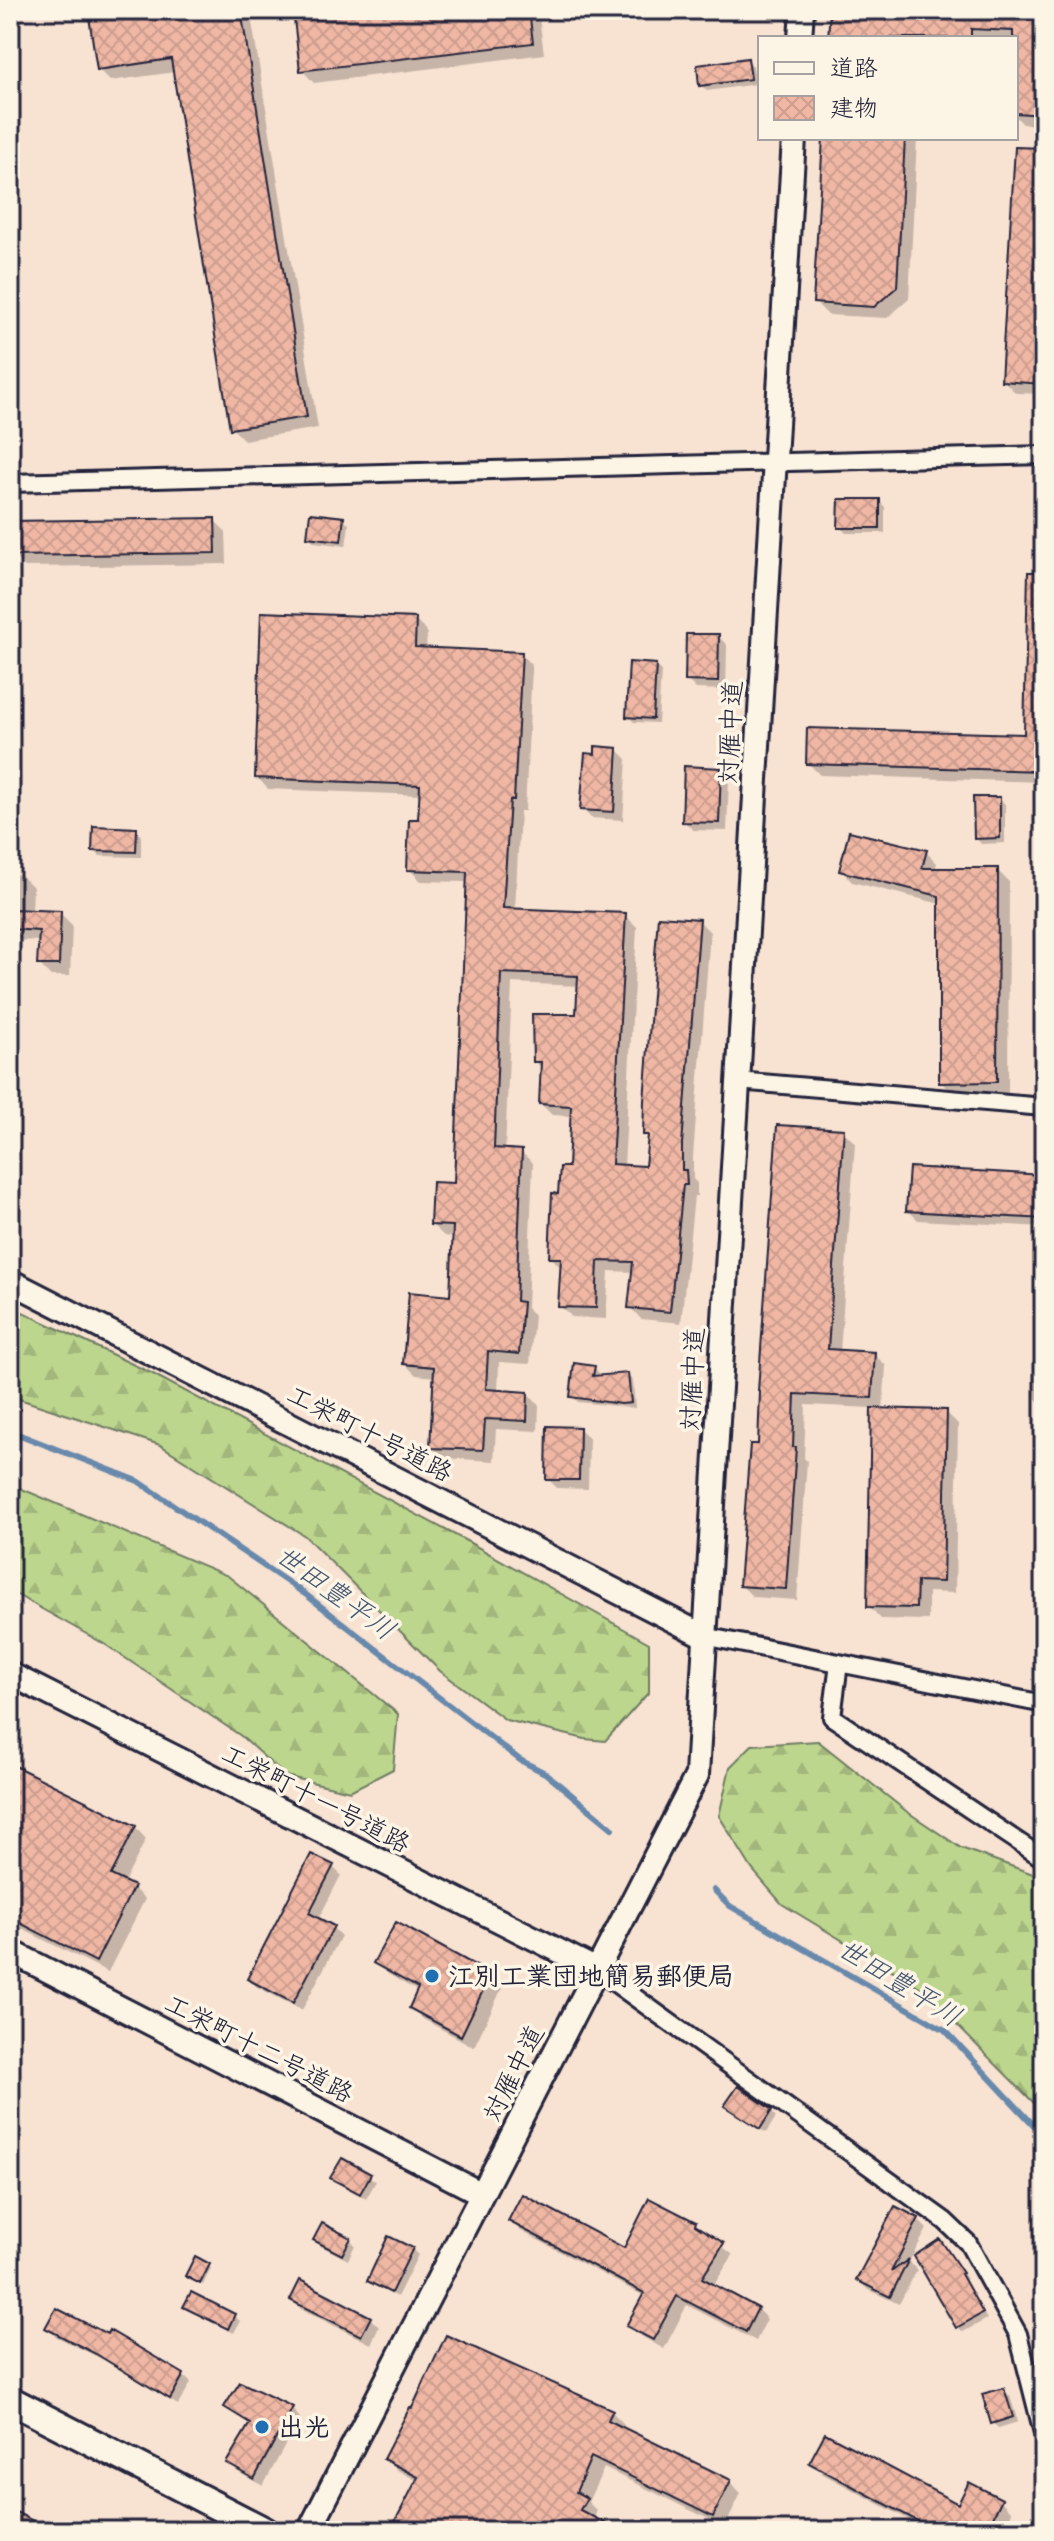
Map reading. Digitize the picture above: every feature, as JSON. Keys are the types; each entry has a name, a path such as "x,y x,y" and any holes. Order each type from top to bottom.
{"main road":[{"path":"10,2400 265,2531"}],"street":[{"path":"800,36 802,10"},
{"name":"対雁中道","path":"309,2531 697,1775 794,140"},
{"path":"10,483 1044,455"},
{"path":"737,1081 1044,1107"},
{"name":"工栄町十号道路","path":"10,1281 704,1636"},
{"path":"704,1636 1044,1704"},
{"path":"839,1663 832,1717 1044,1859"},
{"name":"工栄町十一号道路","path":"10,1674 597,1970"},
{"name":"工栄町十二号道路","path":"10,1951 482,2194"},
{"path":"597,1970 945,2221 968,2243 1018,2334 1044,2437"}],"green space":[{"path":"10,1306 151,1373 472,1544 649,1643 649,1692 605,1741 506,1720 440,1671 305,1536 160,1445 10,1396"},
{"path":"10,1484 228,1576 398,1714 393,1769 350,1791 285,1776 241,1736 106,1645 10,1591"},
{"path":"818,1741 906,1811 961,1848 1044,1878 1044,2113 918,1986 782,1904 752,1869 719,1816 730,1767 752,1745"}],"building":[{"path":"88,10 241,10 307,417 230,429 171,59 97,70"},
{"path":"293,10 529,10 533,43 300,71"},
{"path":"830,10 1044,10 1044,115 1018,113 1018,36 1013,36 1013,31 971,29 971,36 828,36"},
{"path":"748,58 751,79 699,86 697,65"},
{"path":"823,140 905,140 897,287 874,307 813,303"},
{"path":"1015,147 1044,148 1044,384 1001,381"},
{"path":"839,499 880,499 880,528 838,528"},
{"path":"310,513 344,517 341,541 307,537"},
{"path":"215,518 216,553 10,556 10,521"},
{"path":"1028,572 1044,572 1044,771 806,764 807,728 1024,734"},
{"path":"261,612 416,618 415,647 522,652 514,800 510,800 503,908 626,913 612,1164 645,1166 648,1135 643,1135 644,1101 658,916 700,919 682,1144 682,1170 686,1170 687,1185 683,1185 670,1312 628,1308 633,1262 598,1261 596,1308 558,1307 561,1258 549,1258 552,1193 558,1194 560,1167 568,1167 571,1106 539,1104 541,1062 533,1062 532,1014 576,1014 578,976 501,973 494,1148 522,1150 516,1301 523,1302 519,1354 488,1351 486,1389 528,1392 527,1421 485,1419 483,1450 430,1448 434,1367 403,1364 409,1292 450,1296 453,1226 430,1225 432,1182 454,1183 467,872 407,870 409,819 418,819 420,785 255,778"},
{"path":"686,634 719,634 718,682 685,681"},
{"path":"629,662 656,664 653,719 626,717"},
{"path":"595,746 618,748 614,812 580,810 585,753 595,754"},
{"path":"684,766 721,768 719,823 682,822"},
{"path":"973,797 1000,797 1000,838 974,839"},
{"path":"93,826 137,828 136,852 92,851"},
{"path":"849,831 927,850 922,868 998,868 997,1082 939,1083 939,896 839,871"},
{"path":"10,909 61,911 59,965 37,965 39,931 10,929"},
{"path":"777,1125 844,1129 828,1349 875,1352 872,1398 795,1394 793,1447 796,1447 786,1589 739,1586 750,1444 758,1444 758,1391"},
{"path":"909,1167 1044,1175 1044,1219 906,1211"},
{"path":"574,1363 595,1366 593,1376 628,1373 631,1403 570,1397"},
{"path":"871,1408 947,1410 943,1582 917,1581 916,1608 867,1607"},
{"path":"547,1426 580,1427 579,1480 546,1480"},
{"path":"15,1766 136,1826 111,1875 134,1886 96,1962 10,1918 10,1777"},
{"path":"311,1854 334,1865 309,1913 334,1926 293,2003 247,1979"},
{"path":"396,1922 491,1974 461,2036 409,2008 418,1988 373,1963"},
{"path":"738,2086 772,2110 760,2129 724,2106"},
{"path":"342,2158 371,2174 360,2194 330,2178"},
{"path":"522,2194 624,2248 649,2198 696,2222 695,2225 724,2243 702,2278 758,2308 746,2332 677,2296 653,2340 626,2326 644,2293 508,2221"},
{"path":"895,2206 919,2218 891,2272 909,2259 890,2297 856,2280"},
{"path":"322,2223 351,2238 342,2255 313,2240"},
{"path":"388,2236 413,2248 391,2293 367,2281"},
{"path":"940,2239 963,2273 983,2313 956,2328 914,2256"},
{"path":"195,2256 210,2264 200,2284 185,2276"},
{"path":"300,2280 371,2317 361,2336 290,2300"},
{"path":"191,2292 235,2314 228,2329 183,2307"},
{"path":"56,2308 107,2334 109,2330 184,2374 170,2399 96,2354 45,2328"},
{"path":"446,2335 613,2410 608,2420 731,2480 713,2517 591,2457 576,2492 587,2498 580,2510 620,2531 390,2531 418,2477 383,2459 412,2408"},
{"path":"240,2382 293,2407 254,2479 226,2463 250,2423 224,2407"},
{"path":"1004,2388 1013,2417 991,2424 982,2394"},
{"path":"825,2433 958,2504 969,2482 1002,2499 986,2531 936,2531 809,2463"},
{"path":"10,2509 52,2531 10,2531"}],"waterway":[{"name":"世田豊平川","path":"10,1431 138,1481 305,1594 520,1760 545,1773 612,1828"},
{"name":"世田豊平川","path":"714,1890 730,1906 945,2030 1044,2136"}],"place":[{"name":"江別工業団地簡易郵便局","path":"432,1976"},
{"name":"出光","path":"262,2427"}]}
